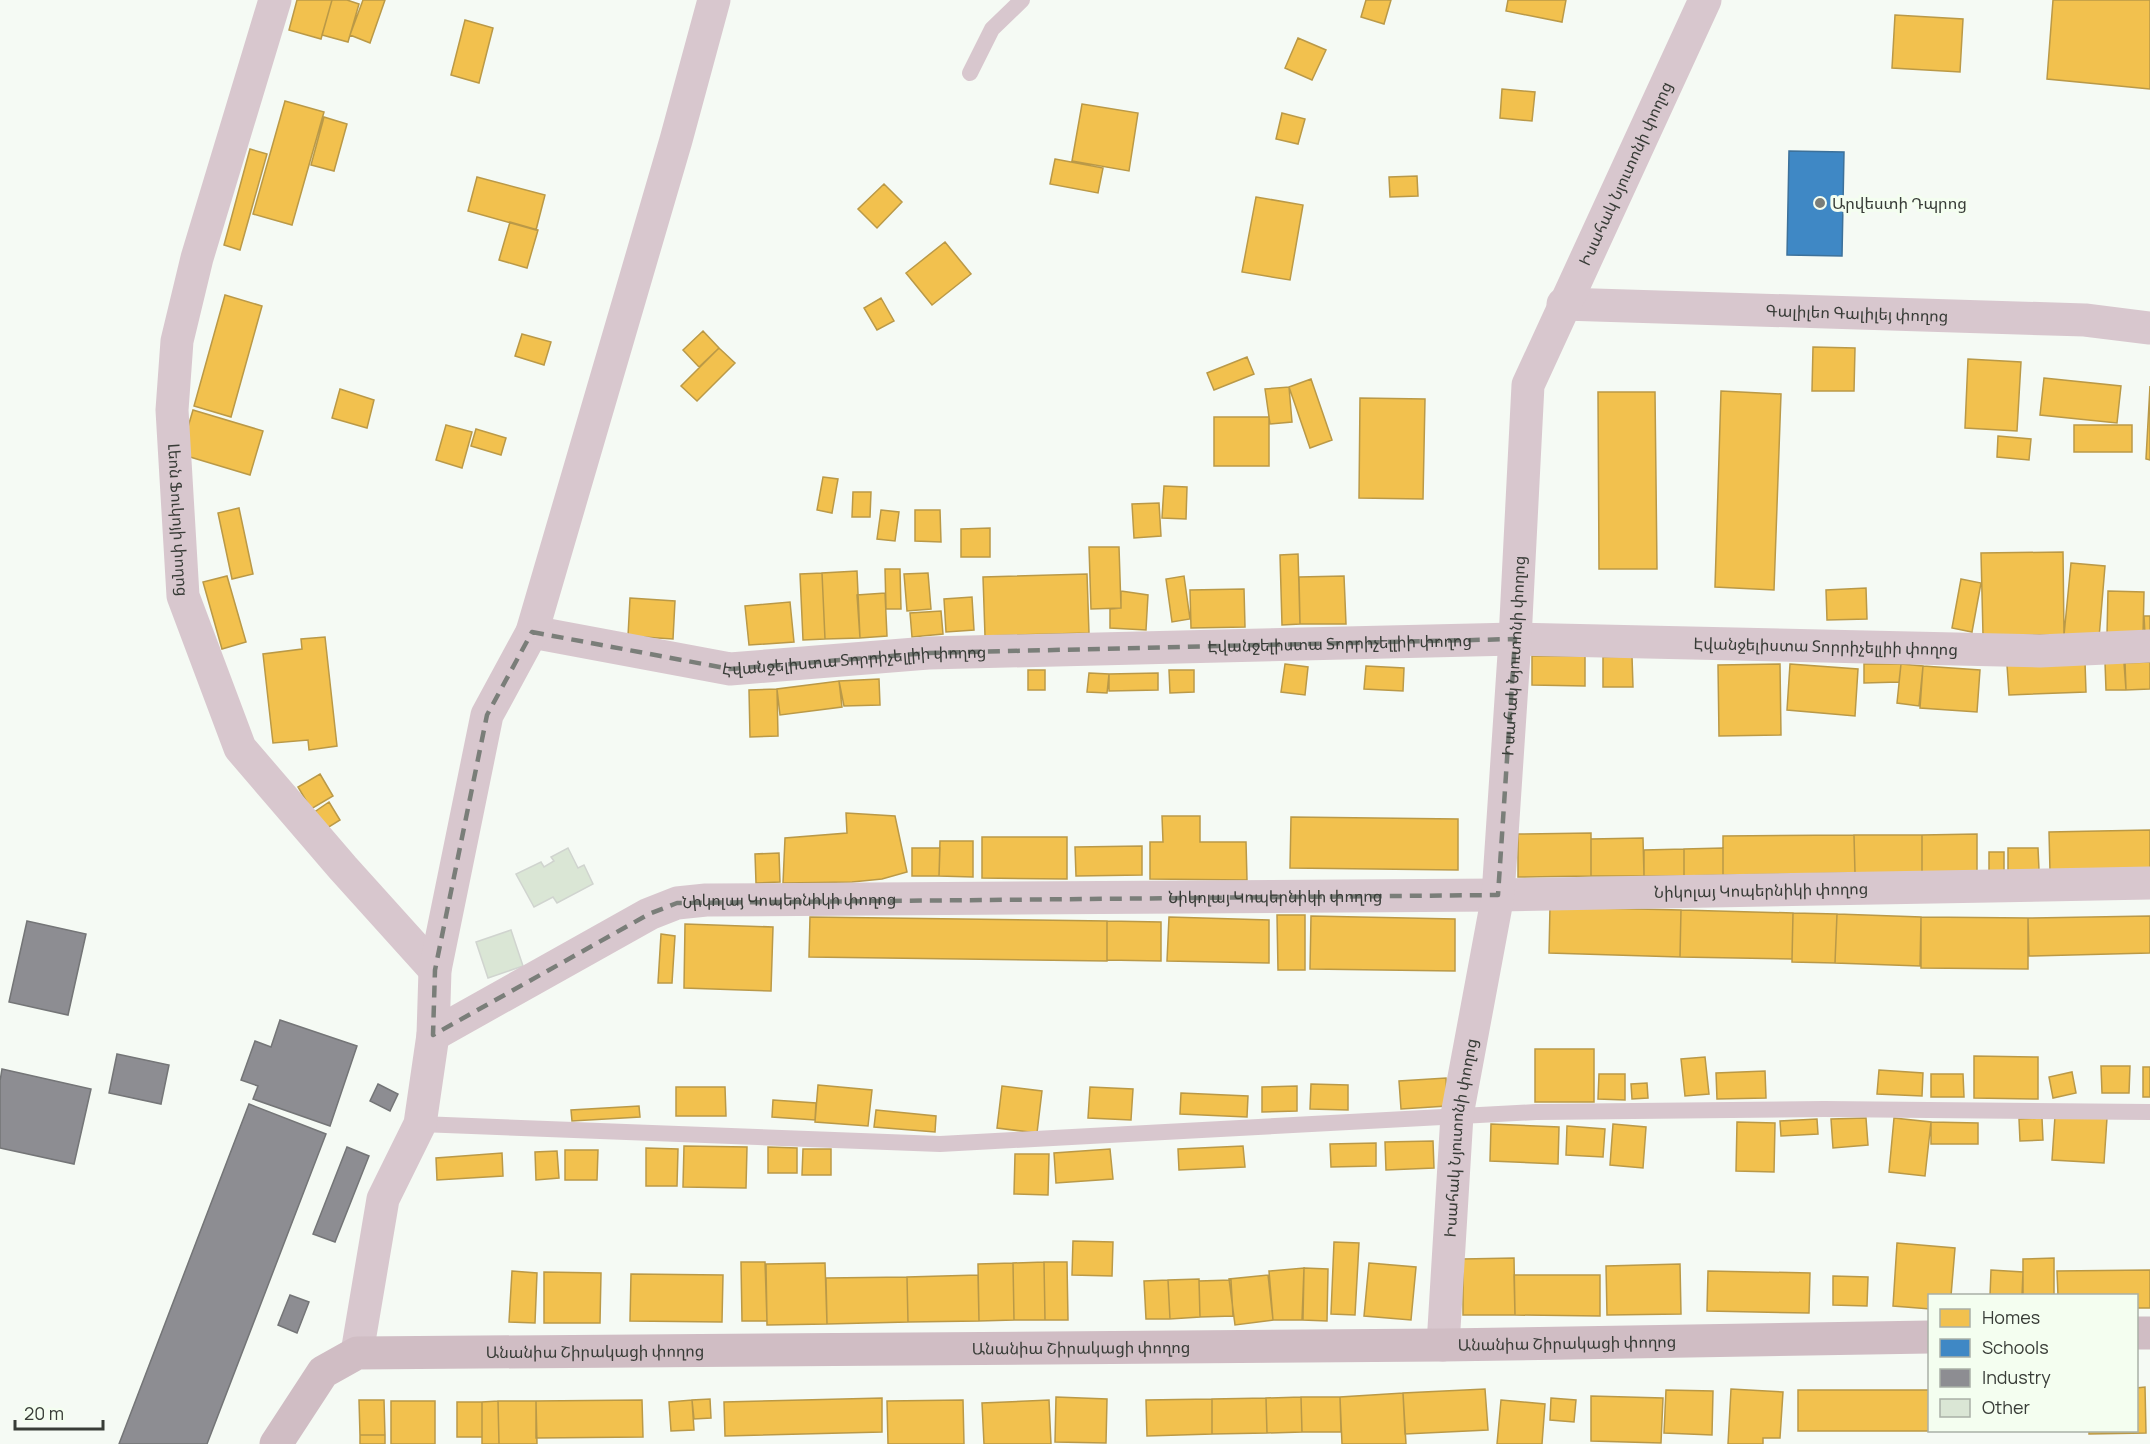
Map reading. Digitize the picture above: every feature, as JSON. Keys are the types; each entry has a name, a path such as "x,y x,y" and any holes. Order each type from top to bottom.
{"main road":[{"name":"Անանիա Շիրակացի փողոց","path":"276,1444 323,1372 357,1353 1443,1345 1928,1336"}],"street":[{"name":"Լեոն Ֆուկոյի փողոց","path":"275,0 198,258 177,341 172,410 183,596 240,748 343,868 435,970"},
{"path":"357,1353 382,1199 420,1124 433,1035 435,970 487,715 532,632 676,140 714,0"},
{"name":"Իսահակ Նյուտոնի փողոց","path":"1443,1345 1458,1115 1498,895 1515,639 1528,385 1563,304 1705,0"},
{"name":"Գալիլեո Գալիլեյ փողոց","path":"1563,304 2085,320 2150,328"},
{"name":"Էվանջելիստա Տորրիչելլիի փողոց","path":"532,632 730,669 928,653 1515,639 2040,651 2150,646"},
{"name":"Նիկոլայ Կոպերնիկի փողոց","path":"433,1035 649,914 677,903 706,900 1498,895 2150,883"}],"lane":[{"path":"970,73 992,29 1022,0"},
{"path":"420,1124 940,1144 1458,1115 1824,1109 2150,1112"}],"highlighted area":[{"path":"532,632 730,669 928,653 1515,639 1498,895 677,903 649,914 433,1035 435,970 487,715"}],"building: Homes":[{"path":"297,0 332,0 321,39 289,30"},
{"path":"332,0 347,0 359,4 348,42 322,35"},
{"path":"363,0 385,0 370,43 350,35"},
{"path":"1366,0 1391,0 1384,24 1361,17"},
{"path":"1508,0 1566,0 1562,22 1506,11"},
{"path":"2053,0 2150,0 2150,89 2047,79"},
{"path":"1895,15 1963,19 1960,72 1892,68"},
{"path":"465,20 493,28 479,83 451,75"},
{"path":"1298,38 1326,50 1312,80 1285,68"},
{"path":"1502,89 1535,92 1532,121 1500,118"},
{"path":"285,101 324,112 292,225 253,214"},
{"path":"1082,104 1138,113 1129,171 1072,161"},
{"path":"1282,113 1305,119 1298,144 1276,139"},
{"path":"324,117 347,124 334,171 311,165"},
{"path":"250,149 267,154 240,250 224,245"},
{"path":"1055,159 1103,168 1098,193 1050,184"},
{"path":"1417,176 1418,196 1390,197 1389,177"},
{"path":"477,177 545,195 536,230 468,211"},
{"path":"884,184 902,202 877,228 858,209"},
{"path":"1256,197 1303,205 1290,280 1242,272"},
{"path":"510,222 538,230 527,268 499,260"},
{"path":"945,242 971,274 932,305 906,273"},
{"path":"225,295 262,306 231,417 194,406"},
{"path":"881,298 894,321 877,330 864,308"},
{"path":"703,331 719,348 699,367 683,350"},
{"path":"522,334 551,342 544,365 515,356"},
{"path":"1813,347 1855,348 1854,391 1812,391"},
{"path":"719,348 735,363 697,401 681,386"},
{"path":"1247,357 1254,374 1214,390 1207,373"},
{"path":"1968,359 2021,362 2017,431 1965,428"},
{"path":"2044,378 2121,386 2117,423 2040,415"},
{"path":"1311,379 1332,440 1310,448 1289,387"},
{"path":"2150,386 2150,460 2146,459"},
{"path":"1289,387 1292,422 1270,424 1265,389"},
{"path":"340,389 374,400 367,428 332,418"},
{"path":"1721,391 1781,394 1774,590 1715,587"},
{"path":"1598,392 1655,392 1657,569 1599,569"},
{"path":"1360,398 1425,399 1423,499 1359,498"},
{"path":"193,410 263,431 250,475 180,454"},
{"path":"1214,417 1269,417 1269,466 1214,466"},
{"path":"446,425 472,432 462,468 436,460"},
{"path":"2074,425 2132,425 2132,452 2074,452"},
{"path":"476,429 506,438 501,455 471,446"},
{"path":"1998,436 2031,439 2029,460 1997,457"},
{"path":"823,477 838,479 832,513 817,510"},
{"path":"1164,486 1187,487 1186,519 1162,518"},
{"path":"853,492 871,492 870,517 852,517"},
{"path":"1159,503 1161,536 1134,538 1132,504"},
{"path":"239,508 253,574 232,579 218,513"},
{"path":"881,510 899,512 895,541 877,539"},
{"path":"915,510 940,510 941,542 915,541"},
{"path":"990,528 990,557 961,557 961,529"},
{"path":"1089,547 1119,547 1121,608 1091,609"},
{"path":"2063,552 2064,635 1983,635 1981,553"},
{"path":"1298,554 1300,624 1282,625 1280,555"},
{"path":"2071,563 2105,566 2099,638 2064,635"},
{"path":"885,569 900,569 901,609 886,609"},
{"path":"857,571 860,638 825,639 822,573"},
{"path":"822,573 825,639 803,640 800,574"},
{"path":"928,573 931,609 907,611 904,574"},
{"path":"1087,574 1089,633 985,636 983,577"},
{"path":"227,576 246,642 222,649 203,582"},
{"path":"1184,576 1190,619 1172,622 1166,579"},
{"path":"1344,576 1346,624 1300,624 1299,577"},
{"path":"1961,579 1981,583 1972,632 1952,628"},
{"path":"1866,588 1867,619 1827,620 1826,590"},
{"path":"1244,589 1245,627 1191,628 1190,590"},
{"path":"1121,591 1148,595 1146,630 1110,628 1110,609 1121,608"},
{"path":"2108,591 2144,592 2143,636 2107,635"},
{"path":"885,593 887,636 860,638 857,595"},
{"path":"972,597 974,630 946,632 944,599"},
{"path":"630,598 675,601 673,639 628,636"},
{"path":"790,602 794,642 749,645 745,606"},
{"path":"941,611 943,634 912,637 910,613"},
{"path":"2144,616 2150,616 2150,634 2145,635"},
{"path":"325,637 337,746 309,750 308,740 273,743 263,654 302,649 301,639"},
{"path":"1532,656 1585,656 1585,686 1532,685"},
{"path":"1632,656 1633,687 1603,687 1603,657"},
{"path":"2085,662 2086,692 2009,695 2007,665"},
{"path":"2105,662 2125,662 2126,690 2106,690"},
{"path":"2150,662 2150,689 2126,690 2124,663"},
{"path":"1285,664 1308,667 1305,695 1281,692"},
{"path":"1780,664 1781,735 1719,736 1718,665"},
{"path":"1790,664 1858,669 1855,716 1787,710"},
{"path":"1864,664 1901,664 1899,682 1864,683"},
{"path":"1901,664 1923,666 1919,706 1897,703"},
{"path":"1366,666 1404,668 1403,691 1364,689"},
{"path":"1923,666 1980,670 1977,712 1920,708"},
{"path":"1028,670 1045,670 1045,690 1028,690"},
{"path":"1169,670 1194,670 1194,692 1170,693"},
{"path":"1089,673 1109,674 1107,693 1087,692"},
{"path":"1158,673 1158,690 1109,691 1109,674"},
{"path":"879,679 880,705 844,706 839,681"},
{"path":"839,681 842,707 780,715 777,689"},
{"path":"777,689 778,736 750,737 749,690"},
{"path":"320,774 333,796 311,809 298,787"},
{"path":"329,802 340,820 324,830 313,813"},
{"path":"846,813 895,816 907,872 882,879 852,882 783,883 785,838 847,833"},
{"path":"1162,816 1200,816 1200,842 1246,842 1247,880 1150,879 1150,842 1163,842"},
{"path":"1291,817 1458,819 1458,870 1290,868"},
{"path":"2150,830 2150,869 2050,871 2049,832"},
{"path":"1591,833 1591,876 1518,877 1518,834"},
{"path":"1977,834 1977,872 1922,873 1922,835"},
{"path":"1854,835 1855,873 1723,875 1723,836"},
{"path":"1854,835 1922,835 1922,873 1855,873"},
{"path":"982,837 1067,837 1067,879 982,878"},
{"path":"1643,838 1644,876 1591,876 1591,839"},
{"path":"940,841 973,841 973,877 939,876"},
{"path":"1142,846 1142,875 1076,876 1075,847"},
{"path":"912,848 940,848 939,876 912,876"},
{"path":"1723,848 1723,875 1684,876 1684,849"},
{"path":"2008,848 2038,848 2039,870 2008,871"},
{"path":"1684,849 1684,876 1644,876 1644,850"},
{"path":"1989,852 2004,852 2004,874 1989,874"},
{"path":"779,853 780,882 756,883 755,854"},
{"path":"1550,907 1681,910 1680,957 1549,953"},
{"path":"1681,910 1793,913 1792,959 1680,957"},
{"path":"1793,913 1837,914 1835,963 1792,962"},
{"path":"1837,914 1921,917 1920,966 1835,963"},
{"path":"1277,915 1305,915 1305,970 1278,970"},
{"path":"1311,916 1455,919 1455,971 1310,969"},
{"path":"2150,916 2150,953 2029,956 2028,918"},
{"path":"810,917 1107,921 1107,961 809,957"},
{"path":"1169,917 1269,920 1269,963 1167,961"},
{"path":"1921,917 2028,918 2028,969 1921,968"},
{"path":"1107,921 1161,922 1161,961 1107,960"},
{"path":"685,924 773,927 771,991 684,988"},
{"path":"661,934 675,936 672,983 658,983"},
{"path":"1535,1049 1594,1049 1594,1102 1535,1102"},
{"path":"1974,1056 2038,1057 2038,1099 1974,1098"},
{"path":"1705,1057 1709,1094 1685,1096 1681,1059"},
{"path":"2101,1066 2130,1066 2129,1093 2102,1093"},
{"path":"2143,1067 2150,1067 2150,1097 2143,1097"},
{"path":"1879,1070 1923,1073 1922,1096 1877,1094"},
{"path":"1765,1071 1766,1098 1717,1099 1716,1073"},
{"path":"2072,1072 2076,1093 2053,1098 2049,1077"},
{"path":"1599,1074 1625,1074 1625,1100 1598,1099"},
{"path":"1931,1074 1963,1074 1964,1097 1931,1097"},
{"path":"1446,1078 1447,1106 1401,1109 1399,1081"},
{"path":"1647,1083 1648,1098 1632,1099 1631,1084"},
{"path":"1311,1084 1348,1085 1348,1110 1310,1109"},
{"path":"818,1085 872,1090 868,1126 815,1122"},
{"path":"1002,1086 1042,1091 1037,1133 997,1128"},
{"path":"1297,1086 1297,1111 1262,1112 1262,1087"},
{"path":"676,1087 725,1087 726,1116 676,1116"},
{"path":"1090,1087 1133,1089 1131,1120 1088,1118"},
{"path":"1181,1093 1248,1096 1247,1117 1180,1114"},
{"path":"773,1100 816,1103 815,1120 772,1117"},
{"path":"639,1106 640,1117 572,1121 571,1110"},
{"path":"876,1110 936,1116 935,1132 874,1127"},
{"path":"2055,1116 2107,1118 2104,1163 2052,1160"},
{"path":"1866,1118 1868,1145 1833,1148 1831,1119"},
{"path":"1894,1118 1931,1122 1925,1176 1889,1172"},
{"path":"2042,1118 2043,1140 2020,1141 2019,1119"},
{"path":"1817,1119 1818,1134 1781,1136 1780,1121"},
{"path":"1737,1122 1775,1123 1774,1172 1736,1171"},
{"path":"1931,1122 1978,1123 1978,1144 1931,1144"},
{"path":"1491,1124 1559,1127 1558,1164 1490,1161"},
{"path":"1613,1124 1646,1127 1643,1168 1610,1165"},
{"path":"1567,1126 1605,1129 1603,1157 1566,1155"},
{"path":"1433,1141 1434,1168 1386,1170 1385,1142"},
{"path":"1376,1143 1376,1166 1331,1167 1330,1144"},
{"path":"684,1146 747,1147 746,1188 683,1187"},
{"path":"1243,1146 1245,1167 1179,1170 1178,1149"},
{"path":"768,1147 797,1148 797,1173 768,1173"},
{"path":"646,1148 678,1149 677,1186 646,1186"},
{"path":"803,1149 831,1149 831,1175 802,1175"},
{"path":"1110,1149 1113,1179 1056,1183 1054,1153"},
{"path":"565,1150 598,1150 597,1180 565,1180"},
{"path":"557,1151 559,1178 536,1180 535,1152"},
{"path":"502,1153 503,1176 437,1180 436,1158"},
{"path":"1015,1154 1049,1154 1048,1195 1014,1194"},
{"path":"1073,1241 1113,1242 1112,1276 1072,1275"},
{"path":"1334,1242 1359,1243 1355,1315 1331,1314"},
{"path":"1897,1243 1955,1248 1951,1294 1928,1294 1928,1309 1893,1306"},
{"path":"1514,1258 1515,1315 1463,1315 1463,1259"},
{"path":"2054,1258 2054,1294 2023,1294 2023,1259"},
{"path":"741,1262 765,1262 767,1321 742,1321"},
{"path":"1044,1262 1045,1320 1014,1320 1013,1263"},
{"path":"1044,1262 1067,1262 1068,1320 1045,1320"},
{"path":"825,1263 827,1324 767,1325 766,1264"},
{"path":"1013,1263 1014,1320 979,1321 978,1264"},
{"path":"1369,1263 1416,1267 1411,1320 1364,1316"},
{"path":"1680,1264 1681,1314 1607,1315 1606,1266"},
{"path":"1304,1268 1302,1320 1273,1320 1269,1271"},
{"path":"1304,1268 1328,1269 1327,1321 1303,1320"},
{"path":"1991,1270 2023,1272 2022,1294 1990,1294"},
{"path":"2150,1270 2150,1308 2138,1308 2138,1294 2058,1294 2057,1271"},
{"path":"512,1271 537,1273 535,1323 509,1322"},
{"path":"1708,1271 1810,1273 1809,1313 1707,1311"},
{"path":"544,1272 601,1273 600,1323 544,1323"},
{"path":"631,1274 723,1275 722,1322 630,1321"},
{"path":"978,1275 979,1321 908,1322 907,1277"},
{"path":"1268,1275 1273,1320 1235,1325 1229,1279"},
{"path":"1514,1275 1600,1275 1600,1316 1515,1315"},
{"path":"1833,1276 1868,1277 1867,1306 1833,1305"},
{"path":"907,1277 908,1322 827,1324 826,1278"},
{"path":"1199,1279 1200,1317 1170,1319 1168,1280"},
{"path":"1168,1280 1170,1319 1146,1319 1144,1281"},
{"path":"1231,1280 1233,1316 1200,1317 1199,1281"},
{"path":"2145,1387 2146,1433 2089,1434 2089,1432 2138,1432 2138,1388"},
{"path":"1485,1389 1488,1430 1405,1434 1403,1393"},
{"path":"1731,1389 1783,1392 1780,1438 1763,1438 1763,1444 1728,1444"},
{"path":"1666,1390 1713,1391 1712,1435 1664,1433"},
{"path":"1798,1390 1928,1390 1928,1431 1798,1431"},
{"path":"1403,1393 1406,1444 1342,1444 1340,1397"},
{"path":"1591,1396 1663,1398 1661,1443 1591,1441"},
{"path":"1056,1397 1107,1399 1106,1443 1055,1442"},
{"path":"1301,1397 1340,1397 1341,1432 1302,1432"},
{"path":"1301,1397 1302,1432 1267,1433 1266,1398"},
{"path":"882,1398 882,1432 725,1436 724,1402"},
{"path":"1266,1398 1267,1433 1212,1434 1212,1399"},
{"path":"1551,1398 1576,1400 1574,1422 1550,1420"},
{"path":"710,1399 711,1418 694,1419 692,1400"},
{"path":"1212,1399 1212,1434 1147,1436 1146,1400"},
{"path":"359,1400 384,1400 385,1435 360,1435"},
{"path":"642,1400 643,1437 536,1438 536,1401"},
{"path":"692,1400 694,1430 671,1431 669,1402"},
{"path":"963,1400 964,1444 888,1444 887,1401"},
{"path":"1049,1400 1051,1444 984,1444 982,1403"},
{"path":"1501,1400 1545,1404 1542,1444 1497,1444"},
{"path":"391,1401 435,1401 435,1444 391,1444"},
{"path":"498,1401 536,1401 537,1444 499,1444"},
{"path":"498,1401 499,1444 482,1444 482,1402"},
{"path":"457,1402 482,1402 482,1437 457,1437"},
{"path":"360,1435 385,1435 385,1444 360,1444"}],"building: Schools":[{"path":"1789,151 1844,152 1842,256 1787,255"}],"building: Industry":[{"path":"27,921 86,934 68,1015 9,1002"},
{"path":"280,1020 357,1046 330,1126 253,1099 258,1086 241,1080 255,1041 271,1047"},
{"path":"117,1054 169,1065 161,1104 109,1093"},
{"path":"2,1069 91,1089 74,1164 0,1148"},
{"path":"378,1084 398,1094 390,1111 370,1101"},
{"path":"249,1104 326,1134 207,1444 119,1444"},
{"path":"347,1147 369,1156 335,1242 313,1234"},
{"path":"290,1295 309,1302 297,1333 278,1325"}],"building: Other":[{"path":"568,848 578,868 584,865 593,884 557,903 553,897 534,907 516,874 541,862 544,867 554,861 551,857"},
{"path":"511,930 523,966 488,978 476,942"}],"place":[{"name":"Արվեստի Դպրոց","path":"1820,203"}]}
